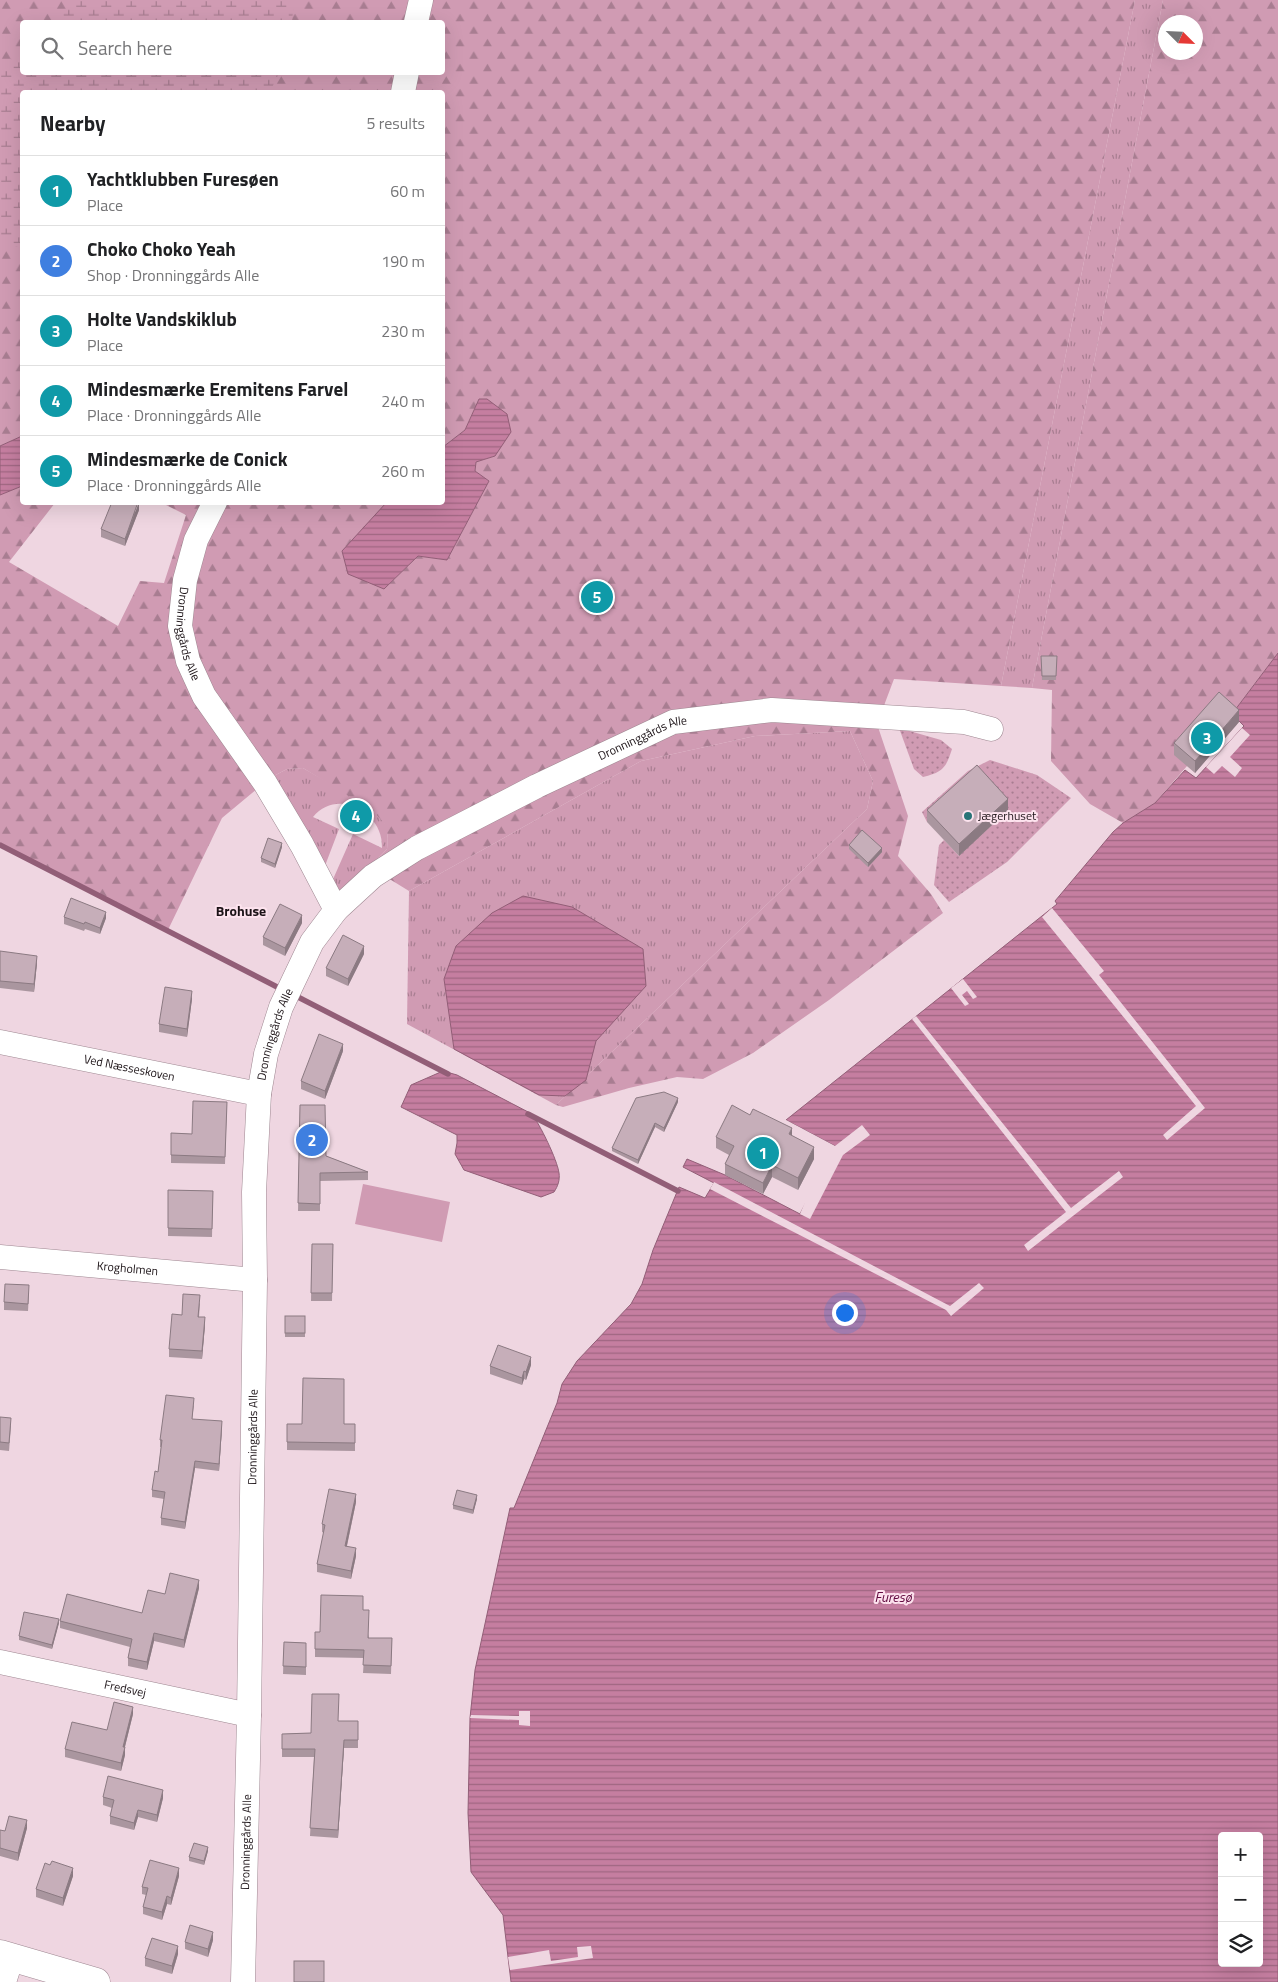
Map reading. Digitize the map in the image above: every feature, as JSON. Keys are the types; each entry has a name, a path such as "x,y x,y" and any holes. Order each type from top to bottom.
{"street":[{"path":"416,20 421,0"},
{"path":"403,90 406,75"},
{"name":"Dronninggårds Alle","path":"214,505 196,540 185,580 180,626 188,661 204,696 270,790 302,845 336,910"},
{"name":"Dronninggårds Alle","path":"243,1982 249,1715 255,1280 254,1192 259,1094 266,1054 281,1007 299,973 312,942 336,910 373,876 418,848 537,786 673,722 772,710 964,722 991,729"},
{"name":"Ved Næsseskoven","path":"0,1042 259,1094"},
{"name":"Krogholmen","path":"0,1257 255,1280"},
{"name":"Fredsvej","path":"0,1662 249,1715"},
{"path":"5,1964 96,1982"}],"green space":[{"path":"0,0 1135,0 1001,686 894,679 877,724 908,816 898,856 931,894 943,913 829,1000 753,1053 703,1079 677,1077 629,1088 563,1107 556,1105 867,809 873,781 850,731 755,736 641,761 409,891 370,867 387,849 388,836 384,823 373,811 303,768 287,769 270,778 222,818 167,932 0,847 0,495 20,487 20,505 53,505 9,562 118,626 140,581 164,583 186,515 166,505 384,505 384,589 418,556 447,560 489,481 475,471 476,462 495,456 479,399 465,430 445,445 445,90 20,90 20,437 0,446"},
{"path":"76,0 294,0 292,20 58,20"},
{"path":"1135,0 1163,0 1160,15 1158,15 1158,26 1032,688 1001,686"},
{"path":"1163,0 1278,0 1278,653 1232,714 1155,803 1123,823 1090,804 1051,761 1052,690 1032,688 1158,26 1158,60 1203,60 1203,15 1160,15"},
{"path":"20,52 20,75 278,75 271,90 20,90 20,247 0,242 0,73 13,57"},
{"path":"899,728 941,740 952,749 948,761 943,768 923,777 914,769"},
{"path":"850,731 873,781 867,809 556,1105 407,1024 409,891 641,761 755,736"},
{"path":"990,760 1037,775 1071,798 1007,862 949,902 934,885 939,845 944,840 959,856 977,777 927,822 922,812 968,771"},
{"path":"303,768 370,808 384,822 387,828 387,849 340,898 330,886 353,834 382,848 381,835 367,814 357,808 346,804 334,804 323,808 313,817 339,829 323,871 270,778 287,769"},
{"path":"363,1184 450,1202 442,1242 355,1224"}],"water":[{"path":"479,399 487,399 507,414 511,432 495,456 476,462 475,471 489,481 447,560 418,556 384,589 348,574 342,551 384,505 445,505 445,445 465,430"},
{"path":"20,437 20,487 0,495 0,446"},
{"name":"Furesø","path":"1278,653 1278,1982 511,1982 503,1915 471,1872 468,1813 470,1718 475,1670 510,1508 514,1508 557,1403 562,1384 577,1361 631,1304 642,1284 653,1250 679,1187 705,1198 714,1183 683,1167 687,1159 725,1175 800,1214 835,1146 786,1120 1057,904 1055,901 1113,832 1123,823 1155,803 1185,770 1196,778 1244,726 1232,714"},
{"path":"523,896 572,907 643,949 646,986 596,1041 586,1080 565,1096 539,1095 454,1049 444,979 456,946 492,913"},
{"path":"443,1071 457,1075 532,1114 548,1142 558,1167 559,1181 554,1192 541,1197 464,1170 455,1154 457,1135 401,1107 411,1085"}],"pier":[{"path":"1242,728 1250,735 1230,757 1242,768 1235,777 1222,766 1214,774 1206,767"},
{"path":"1052,908 1104,971 1099,975 1205,1108 1167,1140 1163,1135 1196,1106 1042,917"},
{"path":"963,979 977,997 973,999 967,991 962,995 969,1004 965,1006 951,988"},
{"path":"916,1016 1071,1208 1119,1171 1123,1177 1028,1251 1024,1245 1066,1212 912,1019"},
{"path":"786,1120 835,1146 862,1125 870,1135 843,1155 810,1219 800,1214 804,1201 832,1147 784,1122"},
{"path":"714,1182 950,1306 979,1283 984,1288 951,1316 946,1310 710,1189"},
{"path":"519,1711 530,1711 530,1726 519,1725 519,1720 470,1718 471,1715 519,1716"},
{"path":"591,1946 593,1958 510,1970 508,1957 549,1950 551,1961 578,1957 577,1947"}],"building":[{"path":"111,505 137,505 125,539 101,529"},
{"path":"1041,656 1057,656 1056,676 1042,676"},
{"path":"1219,692 1239,710 1195,761 1174,743"},
{"name":"Jægerhuset","path":"977,765 1008,799 959,844 927,810"},
{"path":"862,830 882,848 868,863 849,845"},
{"path":"268,838 282,843 275,864 261,858"},
{"path":"71,898 106,912 100,928 64,917"},
{"path":"280,904 302,915 285,948 263,937"},
{"path":"343,935 364,946 348,979 326,968"},
{"path":"0,951 37,956 34,984 0,981"},
{"path":"165,987 192,991 187,1029 159,1024"},
{"path":"319,1034 343,1044 325,1091 301,1081"},
{"path":"664,1092 678,1098 664,1128 655,1123 638,1160 612,1148 636,1098"},
{"path":"193,1101 227,1102 225,1157 171,1155 171,1133 192,1134"},
{"path":"300,1105 325,1105 326,1156 368,1172 320,1173 320,1204 298,1203"},
{"path":"732,1105 750,1115 753,1109 792,1128 789,1134 814,1147 798,1178 772,1165 763,1183 725,1164 734,1146 716,1137"},
{"path":"168,1190 213,1191 212,1229 168,1228"},
{"path":"312,1244 333,1244 332,1293 311,1293"},
{"path":"5,1284 29,1285 28,1304 4,1302"},
{"path":"183,1294 200,1295 198,1317 205,1317 202,1351 169,1349 172,1314 182,1315"},
{"path":"285,1316 305,1316 305,1333 285,1333"},
{"path":"498,1345 531,1357 522,1378 490,1366"},
{"path":"303,1378 344,1379 344,1424 355,1424 355,1443 287,1442 287,1424 302,1424"},
{"path":"166,1395 194,1398 192,1419 222,1421 219,1464 195,1461 185,1522 161,1518 165,1492 152,1490 155,1471 158,1472"},
{"path":"0,1417 11,1418 9,1443 0,1442"},
{"path":"329,1489 356,1494 345,1546 356,1548 351,1571 317,1564 325,1525 322,1524"},
{"path":"457,1490 477,1495 473,1510 453,1505"},
{"path":"170,1573 199,1580 184,1640 154,1633 147,1662 128,1658 132,1639 60,1621 67,1594 142,1613 148,1590 165,1594"},
{"path":"321,1595 363,1596 363,1610 369,1610 368,1638 392,1638 391,1666 363,1665 364,1650 315,1649 315,1632 320,1632"},
{"path":"24,1612 59,1619 52,1645 19,1636"},
{"path":"284,1642 306,1643 306,1667 283,1666"},
{"path":"312,1694 339,1694 338,1721 358,1721 358,1740 344,1740 338,1830 310,1828 315,1749 282,1749 282,1734 311,1733"},
{"path":"114,1702 133,1707 121,1763 65,1749 72,1722 107,1730"},
{"path":"108,1776 163,1790 157,1815 138,1810 134,1823 110,1816 114,1800 103,1797"},
{"path":"9,1816 27,1820 18,1853 0,1848 0,1830 5,1831"},
{"path":"194,1843 208,1847 204,1861 189,1857"},
{"path":"150,1860 179,1868 171,1898 167,1896 162,1912 143,1907 148,1888 142,1887"},
{"path":"52,1861 73,1868 63,1898 36,1889 45,1863 50,1865"},
{"path":"190,1925 213,1932 208,1949 185,1942"},
{"path":"152,1938 178,1946 172,1966 145,1958"},
{"path":"294,1961 324,1961 324,1982 294,1982"}],"waterway":[{"path":"0,845 283,990"},
{"path":"294,995 448,1074"},
{"path":"528,1114 678,1191"}],"place":[{"name":"Mindesmærke de Conick","path":"597,597"},
{"name":"Holte Vandskiklub","path":"1207,738"},
{"name":"Mindesmærke Eremitens Farvel","path":"356,816"},
{"name":"Jægerhuset","path":"968,816"},
{"name":"Choko Choko Yeah","path":"312,1140"},
{"name":"Yachtklubben Furesøen","path":"763,1153"}],"district":[{"name":"Brohuse","path":"241,911"}]}
